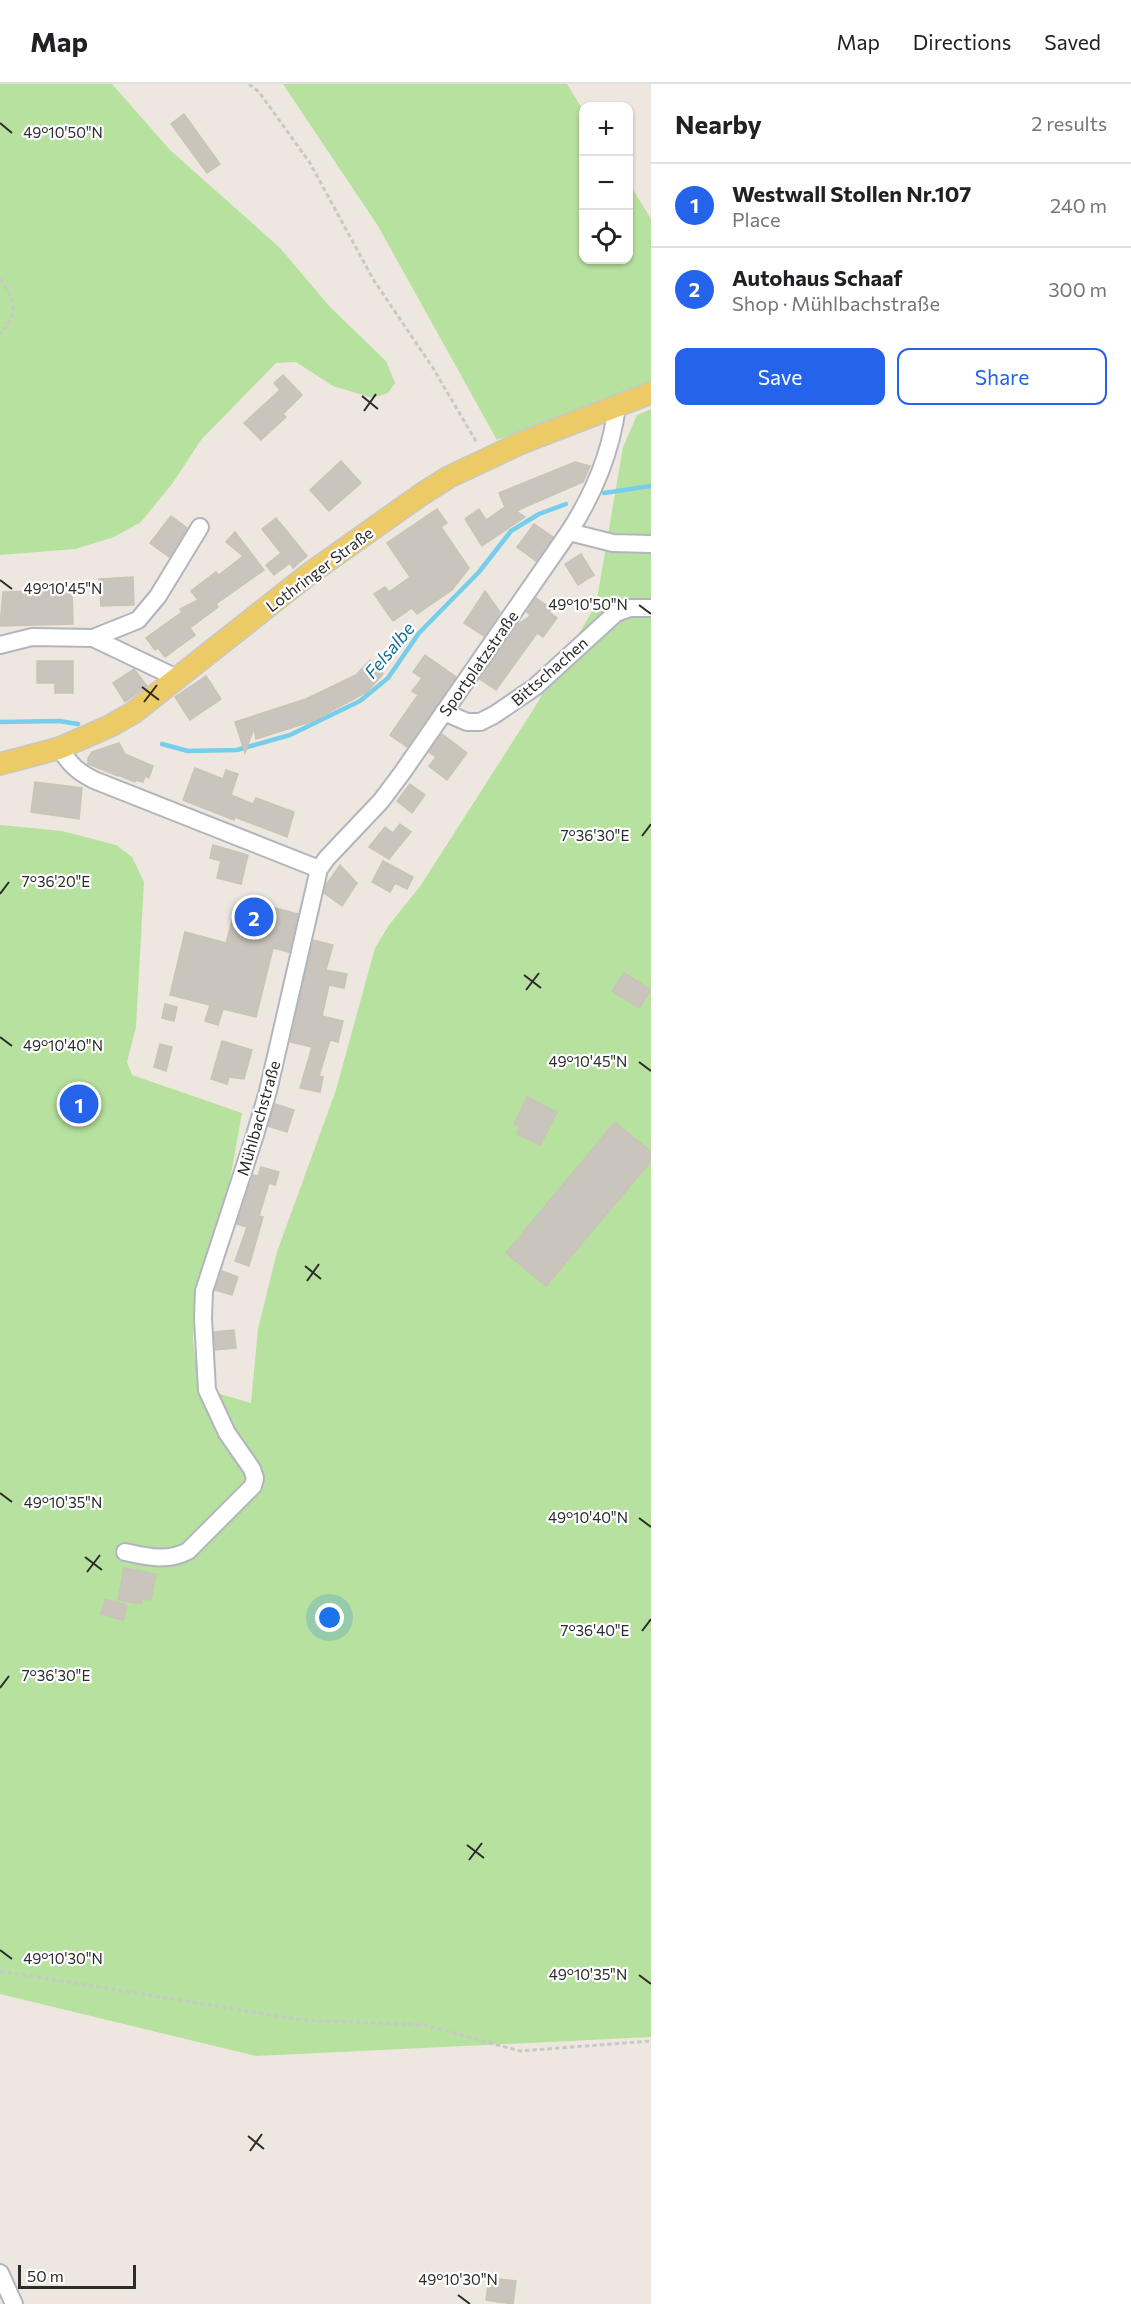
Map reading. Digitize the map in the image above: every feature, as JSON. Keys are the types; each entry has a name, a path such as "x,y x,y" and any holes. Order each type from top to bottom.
{"main road":[{"name":"Lothringer Straße","path":"0,764 60,748 133,713 179,679 309,574 422,494 486,459 651,393"}],"street":[{"name":"Sportplatzstraße","path":"319,869 381,801 569,532 587,501 598,475 615,425 617,405"},
{"path":"0,645 32,637 93,638 138,621 158,596 200,526"},
{"path":"569,532 613,543 651,544"},
{"name":"Bittschachen","path":"444,712 467,722 480,722 494,715 535,687 616,612 630,608 651,608"},
{"path":"93,638 179,679"},
{"path":"60,748 69,764 94,780 319,869"},
{"name":"Mühlbachstraße","path":"125,1552 165,1558 176,1557 188,1551 253,1486 255,1478 252,1469 226,1433 207,1390 203,1318 204,1291 268,1091 319,869"},
{"path":"0,2273 15,2304"}],"path":[{"path":"249,84 259,92 310,163 373,279 433,368 486,459"},
{"path":"0,279 10,292 14,309 0,334"},
{"path":"0,1971 302,2020 424,2025 520,2051 651,2041"}],"green space":[{"path":"0,84 112,84 170,150 280,248 330,307 386,361 395,383 388,393 373,398 333,386 296,362 276,363 201,440 172,484 141,522 114,537 75,549 0,555"},
{"path":"283,84 567,84 579,104 579,264 633,264 633,190 651,219 651,384 497,440 378,226"},
{"path":"651,409 651,2037 256,2056 0,1994 0,825 62,831 116,845 132,857 144,882 136,1027 127,1062 132,1075 242,1113 230,1180 195,1296 193,1340 198,1378 220,1394 251,1403 258,1329 277,1252 336,1090 375,948 389,925 421,885 533,710 596,605 623,447 637,415"}],"building":[{"path":"184,114 220,164 207,173 171,124"},
{"path":"283,375 302,395 283,414 286,417 261,440 244,423 280,390 274,383"},
{"path":"341,461 361,483 329,511 310,490"},
{"path":"575,462 590,466 583,482 516,511 525,517 482,546 465,519 479,509 486,520 505,507 499,493"},
{"path":"437,509 447,523 441,527 469,568 452,590 417,614 412,608 393,621 374,594 385,587 389,592 410,577 387,543"},
{"path":"171,516 187,528 169,557 150,543"},
{"path":"276,518 307,556 293,568 290,563 274,575 266,565 281,553 262,529"},
{"path":"534,524 553,537 536,561 517,547"},
{"path":"235,532 264,570 216,604 218,607 190,628 195,635 165,657 158,648 155,650 146,638 182,612 180,609 198,600 191,591 216,572 219,575 243,556 226,542"},
{"path":"581,554 594,575 578,585 565,564"},
{"path":"133,577 134,605 101,606 99,579"},
{"path":"72,590 73,624 0,626 3,592"},
{"path":"485,591 500,612 484,636 464,623"},
{"path":"536,598 552,609 549,612 557,618 543,637 537,633 496,690 480,679 518,624 530,616 527,612"},
{"path":"425,655 456,677 407,747 390,735 418,695 412,691 422,678 413,672"},
{"path":"370,660 383,674 367,692 313,721 256,739 254,728 245,753 235,722 306,699 356,675"},
{"path":"37,661 73,661 73,693 55,693 55,683 37,683"},
{"path":"134,669 147,686 125,702 113,683"},
{"path":"206,676 221,699 190,720 175,697"},
{"path":"442,734 467,753 447,780 429,766 436,757 429,752"},
{"path":"119,743 125,754 153,766 149,778 145,776 143,782 136,780 135,782 88,764 88,758 92,752"},
{"path":"195,768 223,779 226,770 238,774 231,795 253,804 256,798 294,812 287,837 183,800"},
{"path":"35,782 82,788 79,819 31,812"},
{"path":"410,784 425,795 412,813 397,801"},
{"path":"400,824 411,832 389,859 369,847 385,827 393,833"},
{"path":"213,845 248,855 241,884 217,878 221,861 210,858"},
{"path":"383,861 413,877 407,889 395,883 390,892 372,882"},
{"path":"340,865 357,883 342,906 324,893 326,885"},
{"path":"268,906 298,914 289,952 273,948 256,1017 223,1009 218,1025 205,1021 210,1005 170,995 185,932 226,943 233,917 263,925"},
{"path":"313,940 333,945 326,970 347,974 344,988 329,985 322,1016 343,1021 338,1042 330,1040 319,1076 323,1077 320,1092 300,1088 312,1047 290,1042"},
{"path":"624,973 651,990 639,1008 612,991"},
{"path":"165,1004 177,1007 174,1021 162,1018"},
{"path":"222,1041 252,1050 244,1079 229,1077 227,1084 211,1079"},
{"path":"160,1044 172,1047 166,1071 154,1067"},
{"path":"527,1097 557,1112 540,1145 517,1134 520,1127 514,1124"},
{"path":"275,1104 294,1110 287,1132 268,1126"},
{"path":"615,1122 651,1152 651,1161 546,1286 506,1253"},
{"path":"261,1167 279,1172 275,1185 269,1183 259,1216 263,1217 249,1266 235,1261 247,1227 237,1224 253,1175 258,1176"},
{"path":"222,1271 238,1277 232,1295 215,1290"},
{"path":"234,1330 236,1348 215,1350 214,1332"},
{"path":"124,1568 156,1574 151,1600 142,1599 141,1604 118,1600"},
{"path":"105,1599 127,1605 123,1620 101,1614"},
{"path":"489,2278 516,2281 513,2304 486,2300"}],"waterway":[{"name":"Felsalbe","path":"604,493 651,486"},
{"name":"Felsalbe","path":"162,744 188,751 237,750 290,735 360,701 388,678 419,633 479,572 511,531 539,514 566,504"},
{"name":"Felsalbe","path":"0,722 59,721 78,724"}],"place":[{"name":"Autohaus Schaaf","path":"254,917"},
{"name":"Westwall Stollen Nr.107","path":"79,1104"}]}
